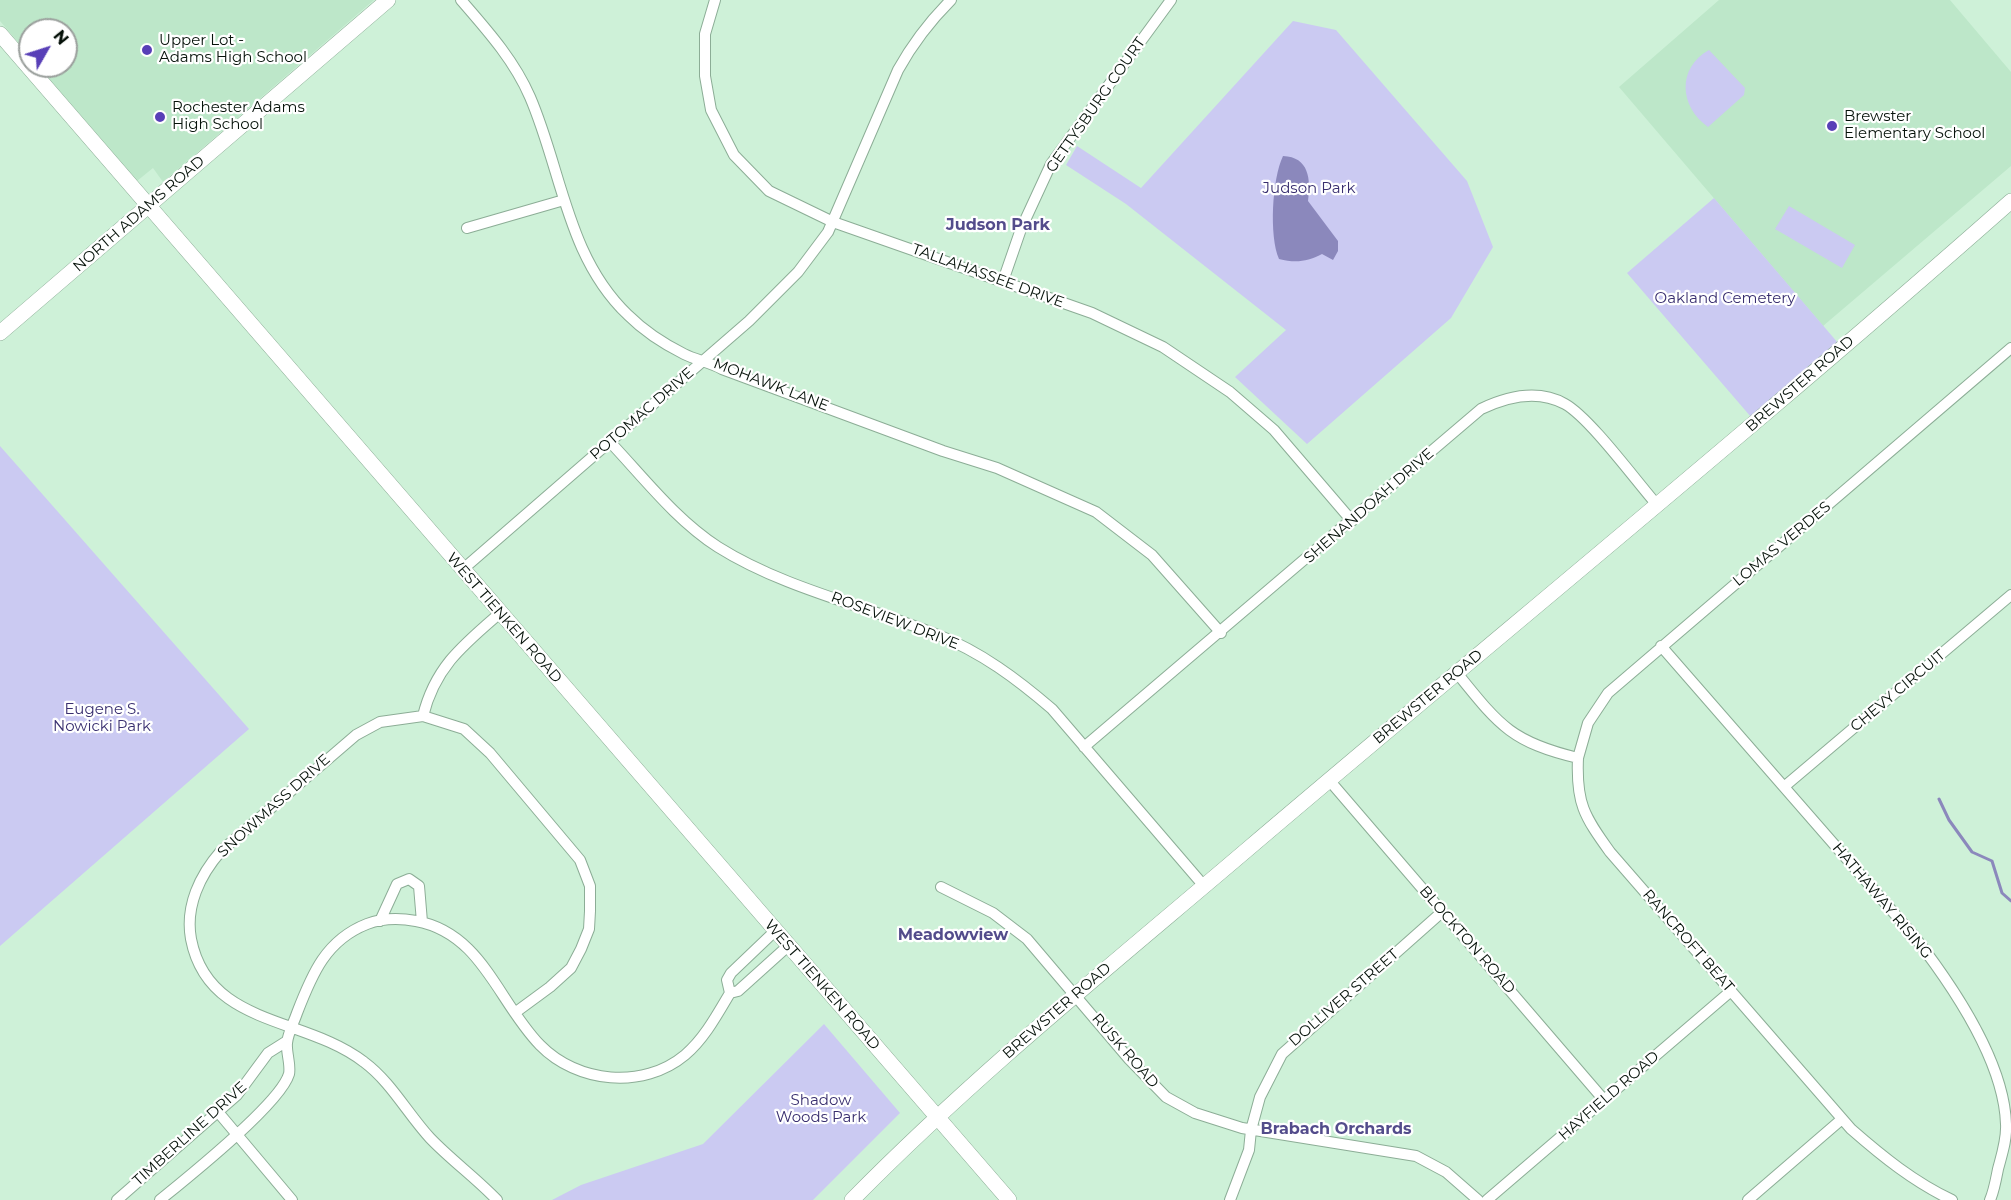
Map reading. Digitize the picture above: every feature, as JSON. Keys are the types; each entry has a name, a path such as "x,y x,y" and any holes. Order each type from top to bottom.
{"street":[{"name":"NORTH ADAMS ROAD","path":"0,333 388,0"},
{"name":"MOHAWK LANE","path":"461,0 517,72 540,123 586,260 597,281 629,317 664,343 687,356 705,359 722,369 997,468 1096,512 1152,555 1221,633"},
{"name":"TALLAHASSEE DRIVE","path":"715,0 705,34 705,75 711,110 720,133 734,155 769,191 833,222 1129,328 1200,370 1230,392 1274,430 1352,521"},
{"name":"POTOMAC DRIVE","path":"462,570 780,292 828,232 898,69 927,24 951,0"},
{"name":"GETTYSBURG COURT","path":"1003,281 1021,229 1051,164 1171,0"},
{"name":"WEST TIENKEN ROAD","path":"0,34 1009,1200"},
{"path":"467,228 564,200"},
{"name":"BREWSTER ROAD","path":"852,1200 936,1117 1204,886 1658,506 2008,208"},
{"name":"LOMAS VERDES","path":"1578,758 1582,737 1595,709 1608,693 2011,348"},
{"name":"SHENANDOAH DRIVE","path":"1084,747 1481,410 1521,395 1550,399 1565,404 1573,410 1658,506"},
{"name":"ROSEVIEW DRIVE","path":"610,442 680,517 718,547 768,573 938,635 992,662 1052,709 1204,886"},
{"name":"CHEVY CIRCUIT","path":"1785,786 2011,595"},
{"path":"423,716 434,681 444,665 500,613"},
{"name":"HATHAWAY RISING","path":"1661,646 1914,936 1944,978 1979,1036 2003,1100 2006,1124 2004,1145 1990,1200"},
{"path":"1457,673 1500,723 1512,733 1545,750 1578,758"},
{"name":"SNOWMASS DRIVE","path":"497,1200 430,1138 382,1078 366,1062 347,1049 293,1026 269,1020 224,998 194,954 190,930 198,883 206,868 229,844 356,735 380,722 423,716 464,729 479,741 580,860 590,886 589,928 571,968 516,1012"},
{"name":"RANCROFT BEAT","path":"1578,758 1577,788 1581,807 1591,826 1610,852 1842,1119 1889,1162 1930,1190 1952,1200"},
{"name":"BLOCKTON ROAD","path":"1329,780 1604,1100"},
{"path":"380,921 397,884 409,879 419,886 422,922"},
{"name":"RUSK ROAD","path":"941,887 973,901 1011,925 1077,995 1130,1059 1166,1096 1205,1117 1251,1130 1416,1156 1446,1172 1478,1200"},
{"name":"DOLLIVER STREET","path":"1230,1200 1246,1158 1260,1097 1282,1054 1443,912"},
{"name":"TIMBERLINE DRIVE","path":"160,1200 257,1115 289,1074 287,1041 315,969 327,950 347,933 380,921 404,919 437,925 457,936 540,1045 572,1068 596,1076 628,1078 668,1066 685,1055 711,1024 730,993 738,991 788,946"},
{"name":"TIMBERLINE DRIVE","path":"730,993 727,980 731,973 775,931"},
{"name":"HAYFIELD ROAD","path":"1487,1200 1731,991"},
{"name":"TIMBERLINE DRIVE","path":"117,1200 218,1112 253,1076 268,1053 287,1041"},
{"path":"218,1112 292,1200"},
{"path":"1748,1200 1842,1119"}],"shaded area":[{"name":"Rochester Adams High School","path":"0,0 374,0 163,182 153,168 137,181 48,78 78,78 78,18 18,18 18,42 0,21"},
{"name":"Brewster Elementary School","path":"1719,0 1950,0 2011,72 2011,166 1823,326 1619,87"},
{"path":"1283,156 1298,160 1306,171 1309,185 1308,201 1338,241 1338,251 1333,260 1322,254 1301,261 1279,259 1274,236 1273,207 1276,179"}],"green space":[{"name":"Judson Park","path":"1293,21 1336,30 1467,181 1493,247 1451,318 1307,444 1235,377 1286,330 1126,204 1066,165 1077,146 1141,188"},
{"path":"1709,50 1745,88 1744,95 1708,127 1691,109 1686,87 1691,67"},
{"name":"Oakland Cemetery","path":"1714,198 1838,343 1751,417 1627,273"},
{"path":"1789,206 1855,245 1842,268 1775,229"},
{"name":"Eugene S. Nowicki Park","path":"0,446 249,729 0,946"},
{"name":"Shadow Woods Park","path":"824,1024 900,1113 813,1200 552,1200 581,1185 703,1144"}],"waterway":[{"path":"1939,799 1949,820 1972,852 1992,861 2002,893 2011,901"}],"place":[{"name":"Upper Lot - Adams High School","path":"147,50"},
{"name":"Rochester Adams High School","path":"160,117"},
{"name":"Brewster Elementary School","path":"1832,126"}],"district":[{"name":"Judson Park","path":"998,225"},
{"name":"Meadowview","path":"953,935"},
{"name":"Brabach Orchards","path":"1336,1129"}]}
